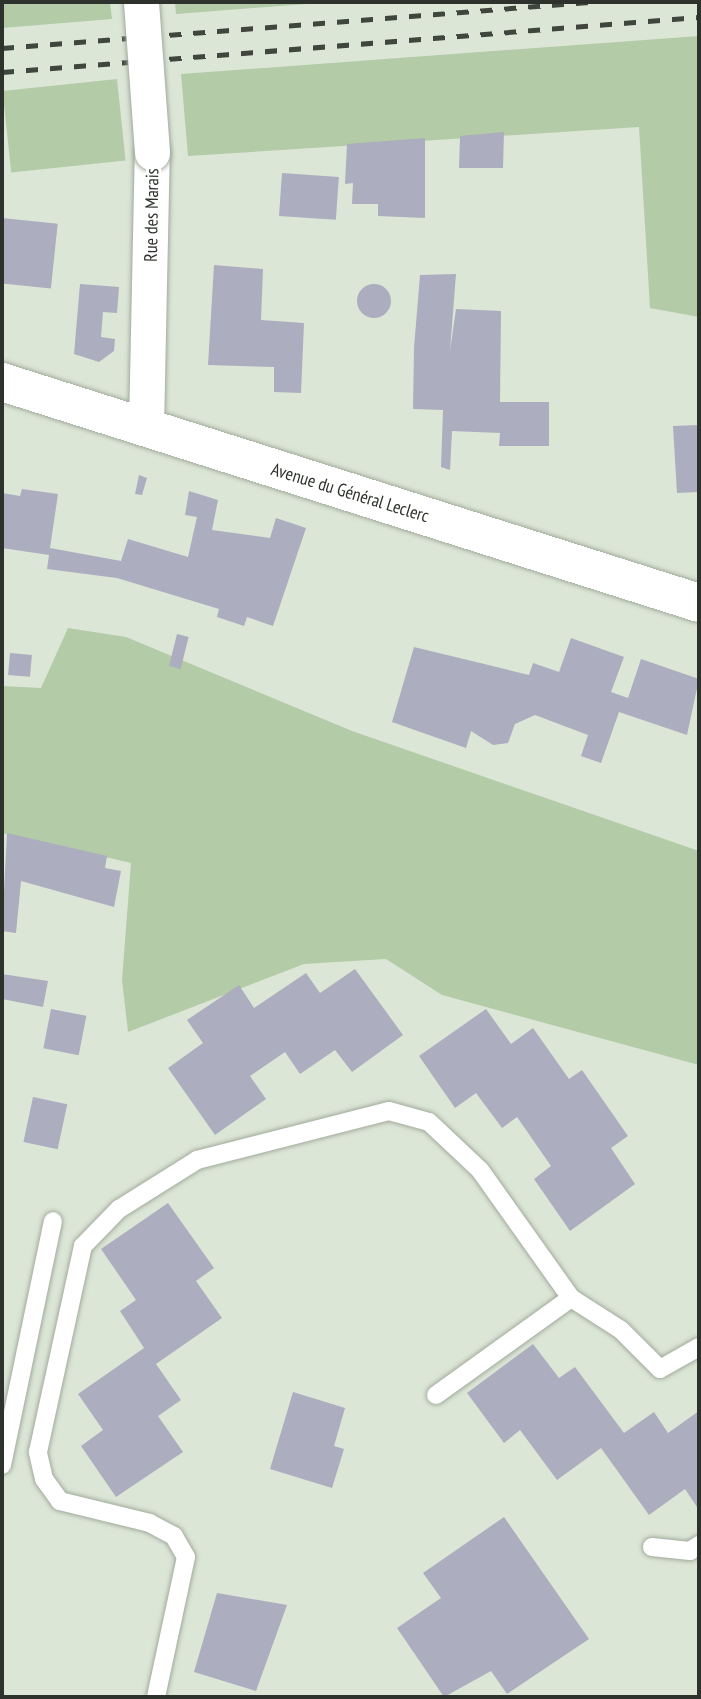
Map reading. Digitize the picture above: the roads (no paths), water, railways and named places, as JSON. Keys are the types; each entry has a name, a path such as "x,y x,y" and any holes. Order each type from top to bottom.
{"main road":[{"name":"Avenue du Général Leclerc","path":"2,382 699,603"}],"street":[{"name":"Rue des Marais","path":"141,2 152,153 146,428"}],"lane":[{"path":"156,1697 186,1557 174,1536 150,1523 60,1501 44,1479 38,1452 83,1246 120,1209 197,1160 389,1111 429,1122 480,1170 571,1298 621,1329 660,1369 699,1347"},
{"path":"2,1465 53,1221"},
{"path":"436,1395 571,1298"},
{"path":"652,1547 690,1551 699,1545"}],"railway":[{"path":"2,48 589,2"},
{"path":"2,72 699,17"}]}
